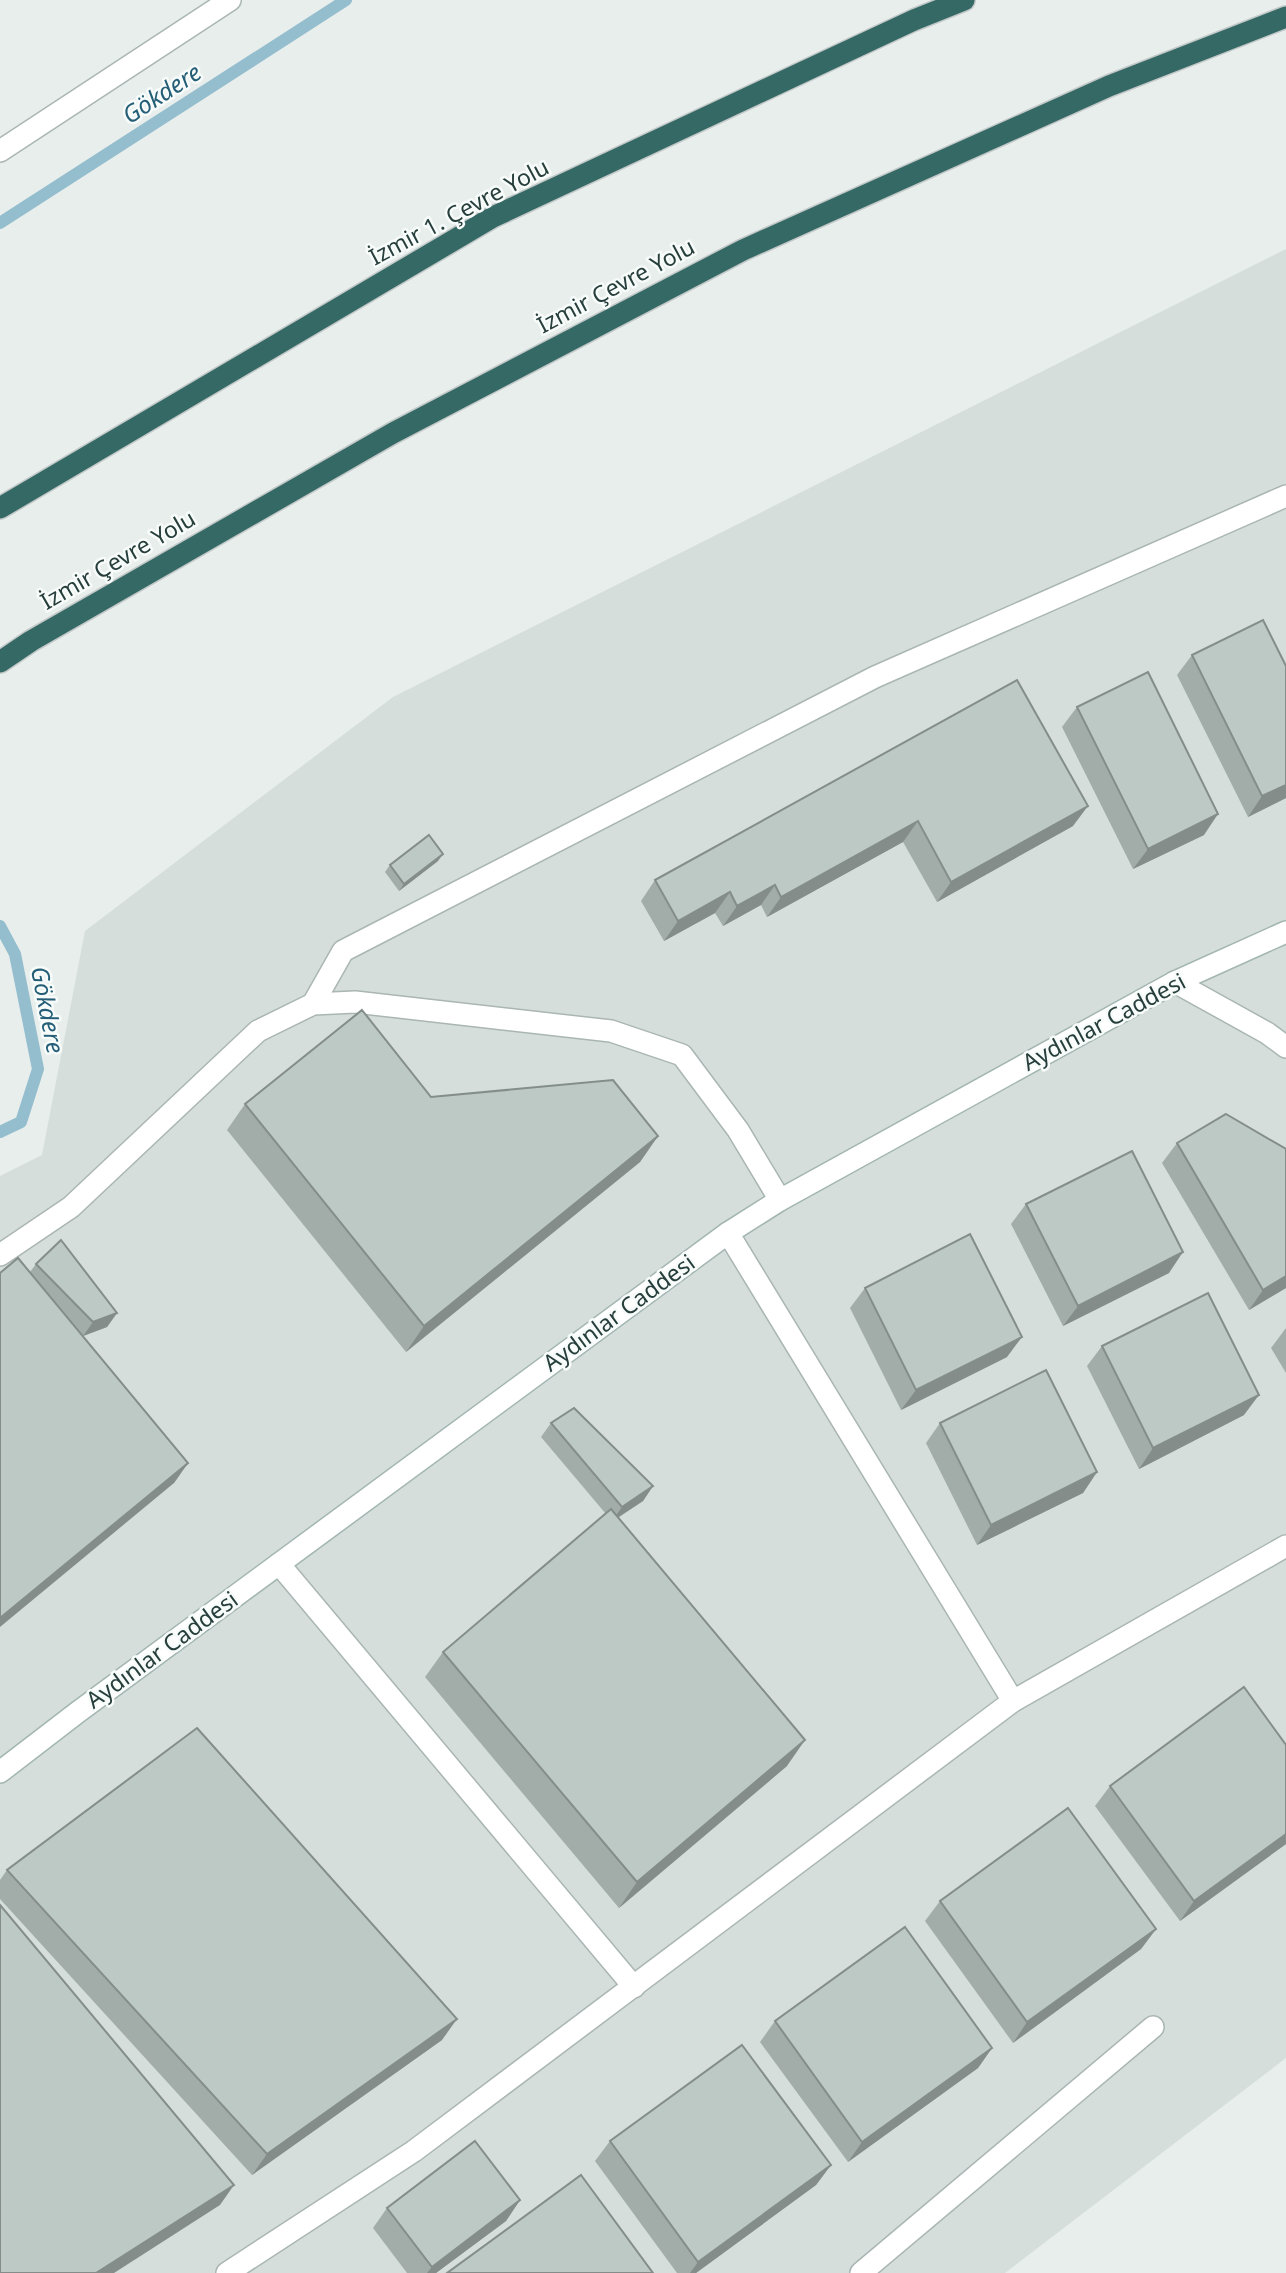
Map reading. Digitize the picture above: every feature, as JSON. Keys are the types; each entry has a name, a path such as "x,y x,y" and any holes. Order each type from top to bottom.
{"highway":[{"name":"İzmir 1. Çevre Yolu","path":"0,508 494,217 914,20 964,0"},
{"name":"İzmir Çevre Yolu","path":"0,662 31,641 393,433 743,250 1109,86 1286,16"}],"street":[{"path":"0,151 230,0"},
{"path":"313,1004 343,951 876,677 1286,496"},
{"name":"Aydınlar Caddesi","path":"0,1772 728,1233 780,1200 1175,982 1286,932"},
{"path":"1175,982 1267,1033 1286,1047"},
{"path":"0,1255 71,1206 258,1031 313,1004 355,1002 611,1031 682,1055 738,1130 780,1200"},
{"path":"728,1233 1013,1701"},
{"path":"227,2273 414,2151 1013,1701 1286,1546"},
{"path":"279,1564 634,1986"},
{"path":"861,2273 1153,2027"}],"shaded area":[{"path":"1286,249 1286,2058 1005,2273 0,2273 0,1176 42,1155 85,931 393,697"}],"building":[{"path":"1263,620 1286,666 1286,785 1262,796 1192,655"},
{"path":"1148,672 1218,814 1148,849 1077,707"},
{"path":"1017,680 1088,806 951,882 918,821 781,897 775,885 737,906 730,892 678,921 655,880"},
{"path":"429,835 443,854 404,884 390,865"},
{"path":"362,1010 431,1097 613,1080 658,1136 424,1326 245,1104"},
{"path":"1226,1114 1286,1149 1286,1276 1263,1290 1177,1143"},
{"path":"1132,1151 1183,1252 1078,1306 1026,1204"},
{"path":"970,1234 1022,1337 916,1390 865,1288"},
{"path":"61,1240 117,1313 93,1322 36,1264"},
{"path":"18,1258 188,1463 0,1618 0,1273"},
{"path":"1208,1293 1259,1395 1153,1448 1102,1346"},
{"path":"1046,1370 1097,1472 991,1525 940,1423"},
{"path":"574,1408 653,1486 622,1507 551,1423"},
{"path":"611,1509 805,1740 637,1882 443,1652"},
{"path":"1244,1687 1286,1745 1286,1834 1194,1901 1110,1786"},
{"path":"197,1728 457,2019 267,2154 7,1870"},
{"path":"1068,1808 1156,1929 1027,2022 940,1901"},
{"path":"0,1905 234,2185 96,2273 0,2273"},
{"path":"905,1927 992,2048 862,2142 775,2021"},
{"path":"742,2045 831,2165 698,2262 610,2141"},
{"path":"475,2141 520,2200 432,2267 387,2208"},
{"path":"581,2175 653,2273 447,2273"}],"waterway":[{"name":"Gökdere","path":"0,223 346,0"},
{"name":"Gökdere","path":"0,926 15,954 38,1069 21,1122 0,1132"}]}
